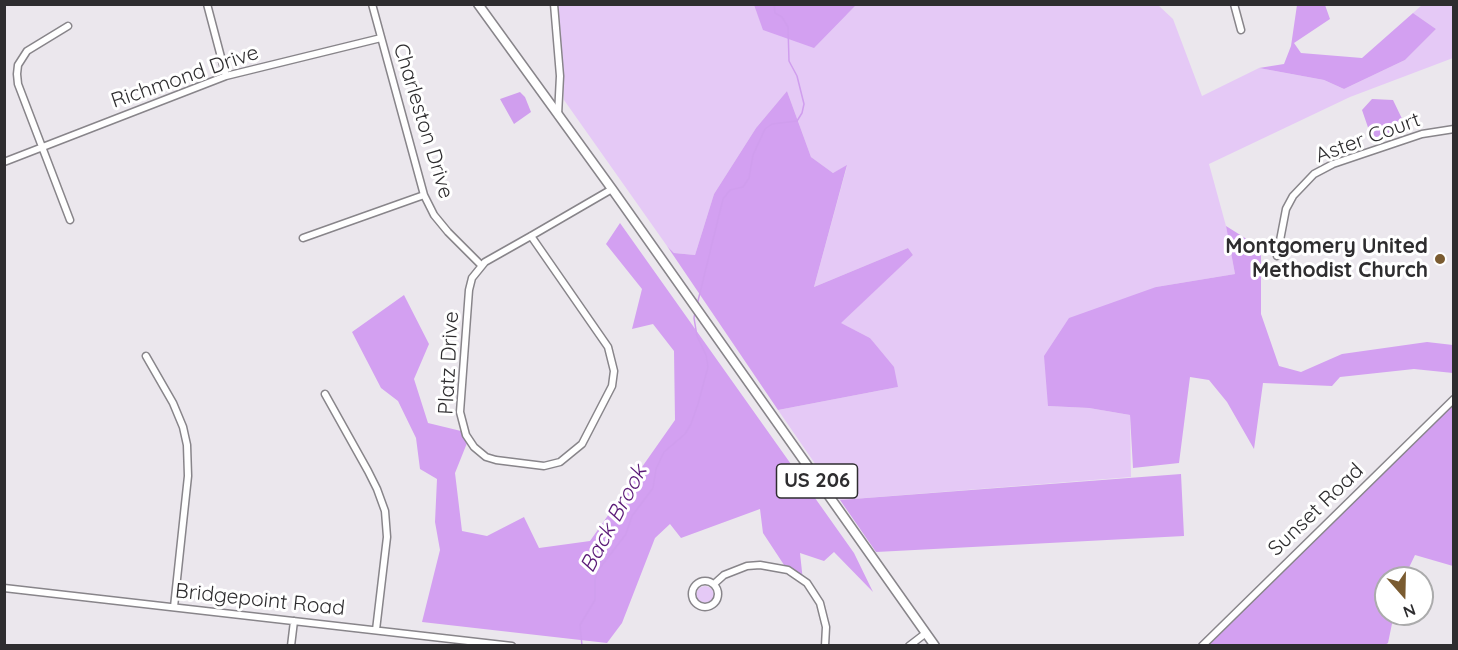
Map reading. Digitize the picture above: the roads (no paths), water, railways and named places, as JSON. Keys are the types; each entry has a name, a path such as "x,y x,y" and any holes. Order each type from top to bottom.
{"highway":[{"name":"US 206","path":"478,4 935,645"}],"street":[{"path":"207,4 226,76"},
{"name":"Charleston Drive","path":"372,4 424,195 434,215 481,265"},
{"path":"554,4 560,76 558,116"},
{"path":"1234,4 1240,30"},
{"path":"68,26 27,51 18,65 18,84 70,220"},
{"name":"Richmond Drive","path":"4,162 226,76 381,38"},
{"name":"Aster Court","path":"1277,256 1286,209 1293,196 1314,174 1333,164 1422,134 1454,129"},
{"path":"481,265 612,189"},
{"path":"303,238 424,195"},
{"name":"Platz Drive","path":"481,265 472,278 469,290 460,412 466,435 474,447 486,457 496,460 544,466 560,462 582,444 612,386 614,371 608,347 531,236"},
{"path":"146,356 173,403 183,427 187,445 188,476 174,607"},
{"path":"325,394 368,471 385,511 387,537 376,630"},
{"name":"Sunset Road","path":"1202,645 1454,399"},
{"path":"714,584 724,575 747,566 769,566 788,570 807,583 820,603 826,627 825,645"},
{"path":"705,580 714,584 718,591 715,603 708,607 696,604 692,596 694,587 705,580"},
{"name":"Bridgepoint Road","path":"4,588 512,645"},
{"path":"291,645 294,621"},
{"path":"909,645 926,633"}],"waterway":[{"name":"Back Brook","path":"697,305 723,199 730,190 743,187 749,178 753,155 765,129 772,124 797,121 802,113 804,104 797,76 789,61 788,27 782,17 775,13 774,4"},
{"name":"Back Brook","path":"582,646 580,625 595,600 595,579 599,569 626,534 632,516 653,488 656,469 664,452 685,434 698,404 708,367 706,355 697,336 695,312"}],"place":[{"name":"Montgomery United Methodist Church","path":"1440,259"}]}
